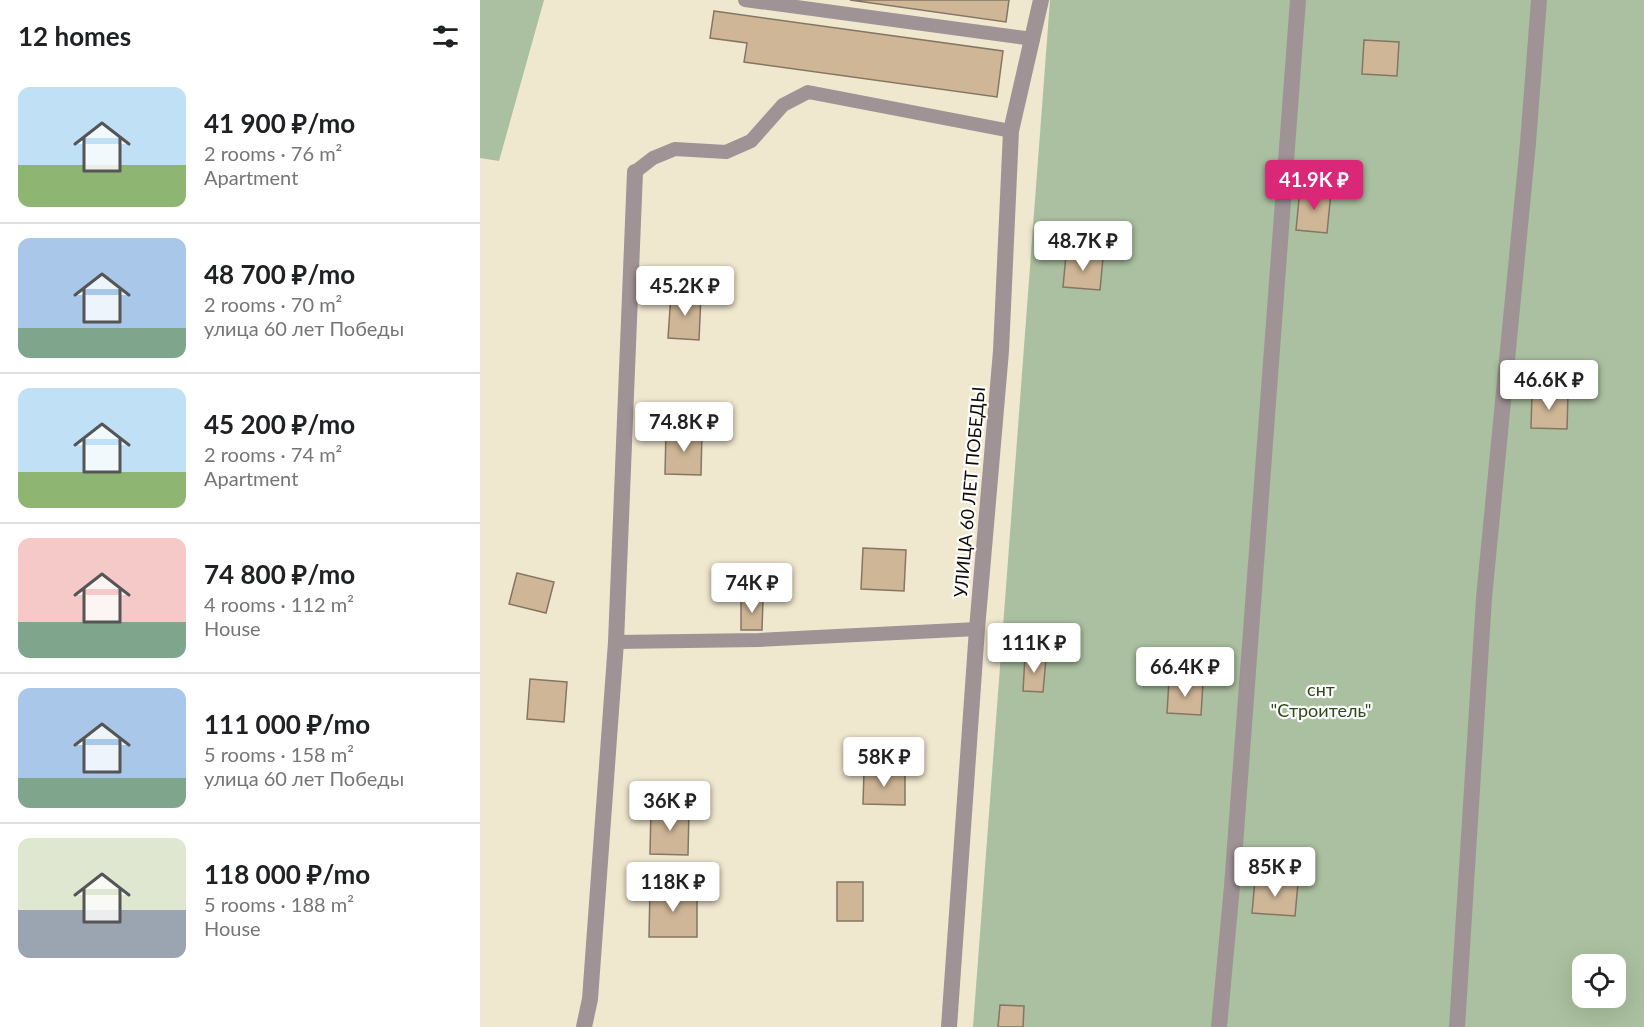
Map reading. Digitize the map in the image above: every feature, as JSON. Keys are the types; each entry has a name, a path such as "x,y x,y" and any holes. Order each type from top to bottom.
{"street":[{"name":"УЛИЦА 60 ЛЕТ ПОБЕДЫ","path":"949,1027 977,629 1001,351 1011,131 1041,0"},
{"path":"1219,1027 1232,886 1298,0"},
{"path":"1457,1027 1484,598 1528,143 1539,0"},
{"path":"584,1027 590,999 616,642 635,172"}],"lane":[{"path":"746,0 1033,39"},
{"path":"635,172 653,158 675,149 726,152 752,141 783,105 808,92 1011,131"},
{"path":"616,642 759,640 977,629"}],"green space":[{"path":"480,0 544,0 499,161 480,158"},
{"name":"снт \"Строитель\"","path":"1050,0 1644,0 1644,1027 973,1027"}],"building":[{"path":"850,0 1009,0 1006,22"},
{"path":"714,11 1003,51 997,97 744,62 747,43 710,38"},
{"path":"1364,40 1399,42 1397,76 1362,74"},
{"path":"1300,189 1331,192 1327,233 1296,230"},
{"path":"1066,255 1103,258 1100,290 1063,287"},
{"path":"671,294 701,295 699,340 668,338"},
{"path":"1532,392 1568,394 1567,429 1531,428"},
{"path":"666,431 702,432 701,475 665,474"},
{"path":"863,548 906,550 904,591 861,589"},
{"path":"517,573 554,582 546,613 509,604"},
{"path":"741,598 763,598 762,630 741,630"},
{"path":"1025,656 1046,658 1043,692 1023,691"},
{"path":"530,679 567,682 564,722 527,719"},
{"path":"1169,680 1203,682 1201,715 1167,713"},
{"path":"864,771 905,772 905,805 863,804"},
{"path":"651,809 689,810 688,855 650,854"},
{"path":"1255,880 1298,883 1295,916 1252,913"},
{"path":"837,882 863,882 863,921 837,921"},
{"path":"650,888 697,888 697,937 649,937"},
{"path":"1000,1005 1024,1006 1023,1027 998,1027"}]}
